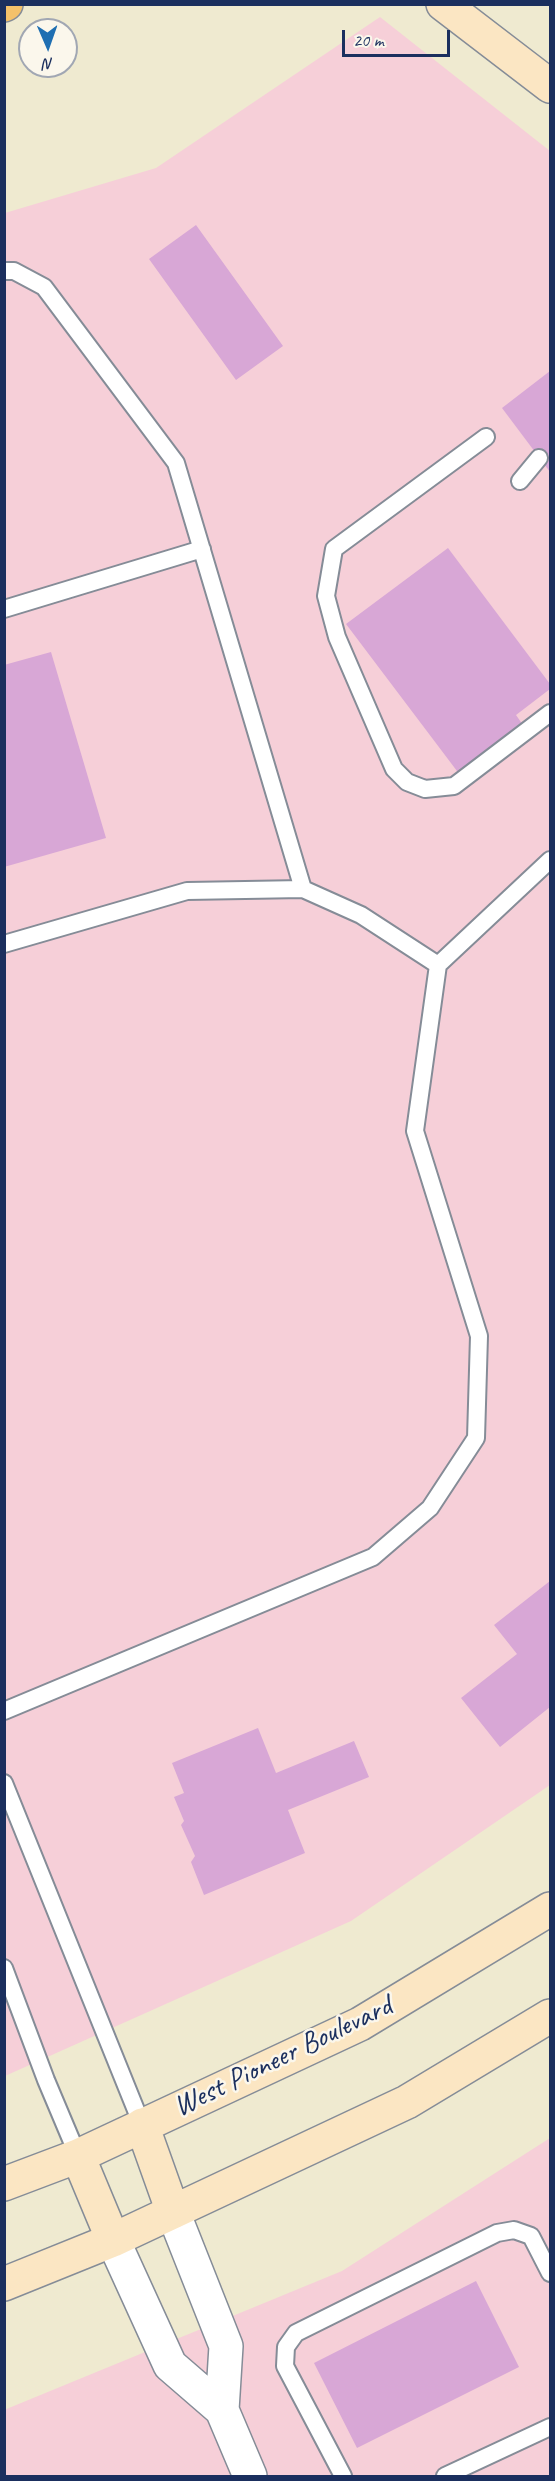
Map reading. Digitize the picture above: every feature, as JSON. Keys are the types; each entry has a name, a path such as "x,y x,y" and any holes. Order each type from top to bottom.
{"main road":[{"path":"443,4 550,86"},
{"name":"West Pioneer Boulevard","path":"4,2184 78,2156 360,2024 550,1909"},
{"path":"4,2284 113,2240 407,2102 550,2016"},
{"path":"142,2125 173,2212"},
{"path":"78,2156 113,2240"}],"street":[{"path":"173,2212 226,2346 222,2410"},
{"path":"113,2240 170,2365 222,2410 250,2476"}],"lane":[{"path":"4,271 14,271 44,287 176,463 303,889"},
{"path":"486,437 334,549 328,573 326,596 337,637 394,769 407,782 425,789 454,786 550,714"},
{"path":"520,481 539,458"},
{"path":"4,609 202,549"},
{"path":"4,1711 373,1557 430,1508 476,1438 479,1336 415,1131 438,965 550,861"},
{"path":"4,944 188,891 303,889 361,915 438,965"},
{"path":"4,1783 142,2125"},
{"path":"4,1968 46,2080 78,2156"},
{"path":"343,2476 285,2366 286,2347 296,2333 497,2233 514,2230 531,2236 550,2273"},
{"path":"445,2476 550,2427"}],"shaded area":[{"path":"380,17 550,151 550,1785 351,1921 5,2076 5,213 156,168"},
{"path":"550,2138 550,2476 5,2476 4,2410 342,2271"}],"building":[{"path":"196,225 283,346 236,380 149,259"},
{"path":"550,371 550,472 502,408"},
{"path":"448,548 550,684 550,689 516,715 525,728 460,775 346,624"},
{"path":"51,652 106,838 4,867 4,665"},
{"path":"550,1581 550,1707 500,1747 461,1698 517,1654 494,1625"},
{"path":"258,1728 276,1773 354,1741 369,1777 288,1810 305,1853 204,1895 191,1862 195,1856 181,1825 184,1821 174,1797 184,1793 172,1763"},
{"path":"476,2281 519,2367 357,2448 314,2363"}]}
